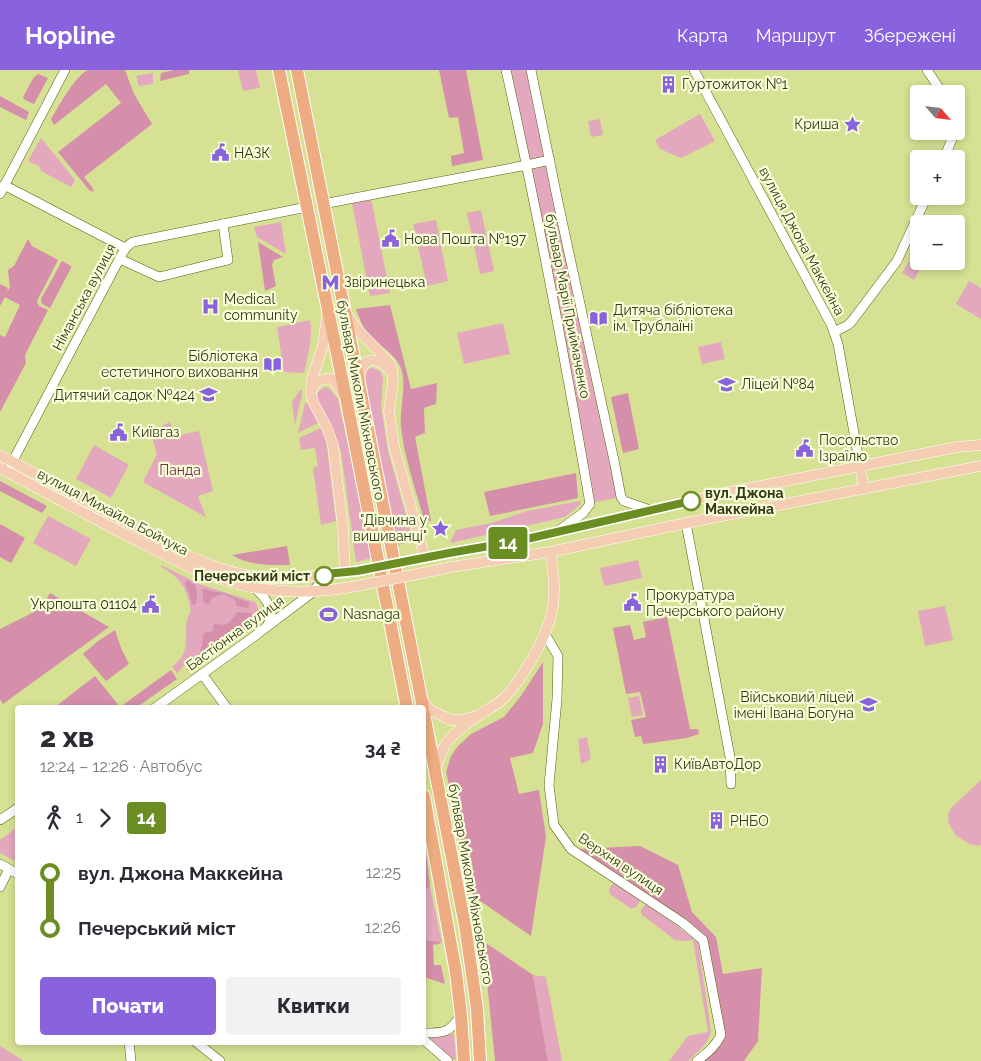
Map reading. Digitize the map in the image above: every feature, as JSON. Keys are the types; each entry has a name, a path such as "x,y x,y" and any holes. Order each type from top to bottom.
{"highway":[{"name":"бульвар Миколи Міхновського","path":"279,70 406,705"},
{"name":"бульвар Миколи Міхновського","path":"296,70 422,702"},
{"name":"бульвар Миколи Міхновського","path":"426,724 465,925 477,1009 480,1061"},
{"path":"426,807 456,974 464,1061"}],"main road":[{"path":"344,308 357,329 390,364 392,375 390,411 394,446 425,558 556,533 720,494 860,466 981,445"},
{"path":"328,309 323,344 312,379 311,393 313,402 327,428 333,445 343,528 345,572"},
{"path":"360,389 361,369 364,363 368,361 373,360 384,364 392,375"},
{"path":"311,393 318,381 324,378 332,379 346,398"},
{"name":"вулиця Михайла Бойчука","path":"0,455 169,546 206,563 242,574 264,578 283,578 357,571 425,558"},
{"path":"860,466 864,489"},
{"path":"449,553 447,563 451,567 550,552 686,523 981,466"},
{"name":"вулиця Михайла Бойчука","path":"3,470 180,563 223,580 255,588 313,592 362,585 451,567"},
{"path":"435,770 446,745 453,736 478,716 493,707 515,685 527,668 545,634 552,614 554,596 550,552"},
{"path":"426,706 430,710 451,720 478,716"}],"street":[{"path":"65,70 2,189 125,248"},
{"name":"бульвар Марії Приймаченко","path":"506,70 528,165 590,504 583,513 556,533"},
{"name":"бульвар Марії Приймаченко","path":"531,70 621,497 624,502 650,510"},
{"name":"вулиця Джона Маккейна","path":"694,70 827,314 839,351 860,466"},
{"path":"927,70 937,85"},
{"path":"323,204 550,160"},
{"path":"834,332 852,321 897,260 923,205"},
{"name":"Німанська вулиця","path":"3,470 12,462 125,248 133,242 307,207"},
{"path":"120,259 160,277 228,260 223,224"},
{"path":"686,523 730,757 731,784"},
{"name":"Бастіонна вулиця","path":"160,705 313,592 325,574"},
{"path":"255,588 267,600 270,608 270,622 264,630"},
{"name":"Верхня вулиця","path":"545,634 558,656 557,699 549,785 554,825 571,849 684,923 703,940 721,1035 713,1048 697,1061"},
{"path":"202,674 225,705"},
{"path":"0,820 15,810"},
{"path":"0,864 14,871 0,888"},
{"path":"426,1033 440,1033 449,1030 461,1015"},
{"path":"426,1042 448,1061"},
{"path":"129,1045 130,1061"},
{"path":"200,1045 220,1061"}],"green space":[{"path":"238,70 256,70 260,88 243,91"},
{"path":"506,70 531,70 621,497 590,503"},
{"path":"153,73 153,84 139,86 136,76"},
{"path":"700,114 715,141 681,158 660,149 655,140"},
{"path":"600,119 603,135 591,137 588,121"},
{"path":"41,138 75,180 71,187 41,171 39,166 28,161"},
{"path":"371,198 390,293 370,296 352,203"},
{"path":"481,210 494,271 480,274 467,213"},
{"path":"436,220 448,281 427,286 413,224"},
{"path":"281,222 286,254 257,237 254,227"},
{"path":"909,261 910,270 919,270 914,280 902,273"},
{"path":"969,281 981,288 981,319 956,304"},
{"path":"310,320 310,340 304,373 284,372 277,327"},
{"path":"503,323 510,354 464,364 457,333"},
{"path":"721,342 725,359 702,364 698,347"},
{"path":"371,368 380,371 383,377 381,406 388,451 413,540 397,546 365,374"},
{"path":"326,387 338,399 372,558 356,562 341,451 317,402 319,392"},
{"path":"300,390 302,390 302,394 295,425 292,402"},
{"path":"309,402 320,422 298,433 305,403"},
{"name":"Панда","path":"170,422 175,436 199,431 213,491 198,496 206,517 143,482 157,454 150,431"},
{"path":"321,428 326,440 336,521 321,525 313,468 318,466 315,448 301,450 299,438"},
{"path":"94,445 129,465 111,498 76,479"},
{"path":"580,501 581,504 565,517 450,543 456,530 491,523 527,511"},
{"path":"48,516 91,539 76,566 33,543"},
{"path":"638,560 642,578 604,586 600,568"},
{"path":"161,565 199,584 255,602 258,618 189,669 185,665 177,673 172,667 184,652 188,616 191,611 182,584"},
{"path":"945,606 953,640 925,646 918,611"},
{"path":"639,696 643,715 632,717 628,698"},
{"path":"587,737 591,759 581,764 578,739"},
{"path":"981,780 981,845 977,846 956,836 949,824 948,815 951,808"},
{"path":"15,829 15,861 0,853 0,840"},
{"path":"619,883 639,897 640,901 635,908 630,908 610,894 609,889 613,884"},
{"path":"430,887 442,942 426,940 426,889"},
{"path":"649,904 698,942 711,1031 705,1044 688,1061 669,1061 688,1036 708,1032 693,940 675,940 641,914 641,910 645,905"},
{"path":"533,975 546,977 562,1061 548,1061"},
{"path":"454,1034 456,1060 449,1057 426,1037"},
{"path":"0,1046 24,1061 0,1061"}],"shaded area":[{"path":"88,70 125,70 134,94 152,124 84,177 94,192 89,190 58,152 121,103 106,84 54,125 51,119 72,85"},
{"path":"174,70 189,70 189,74 160,81 161,73"},
{"path":"439,70 466,70 483,160 452,166 451,156 464,153 458,117 449,118"},
{"path":"38,74 48,78 34,104 23,97 34,77"},
{"path":"0,96 29,112 26,120 0,107"},
{"path":"28,239 32,246 58,260 37,301 39,306 48,310 25,355 26,363 0,412 0,335 5,337 20,305 5,297 0,306 0,284 8,288 7,292 10,287 8,270 14,266"},
{"path":"258,242 283,257 274,260 272,265 276,286 265,291"},
{"path":"62,261 71,266 71,268 50,308 42,304 41,299"},
{"path":"390,305 411,389 437,383 436,404 424,408 425,433 415,437 431,521 424,520 405,450 401,427 403,380 400,366 394,357 371,337 356,309"},
{"path":"628,393 639,449 623,453 611,397"},
{"path":"576,473 578,498 490,516 484,492"},
{"path":"0,481 47,506 42,513 0,491"},
{"path":"0,524 25,538 11,563 0,557"},
{"path":"287,546 290,565 253,563 232,555"},
{"path":"187,580 196,585 196,604 192,605 185,584"},
{"path":"202,589 223,593 250,603 248,608 237,606 234,599 223,594 212,598 209,604 204,603"},
{"path":"50,593 109,627 3,704 0,699 0,629 42,608"},
{"path":"237,612 251,613 253,619 197,661 203,635 213,630 215,623 222,625 228,623"},
{"path":"667,617 690,729 698,729 699,734 687,738 643,744 641,736 635,737 631,720 646,717 640,692 626,694 613,628 630,625 634,640 646,637 643,622"},
{"path":"115,630 129,664 106,681 83,654"},
{"path":"543,662 543,724 533,753 510,758 519,794 539,790 546,837 531,936 473,896 446,772 451,756 458,746 471,734 504,717 521,696"},
{"path":"171,670 177,679 140,705 123,705"},
{"path":"95,676 118,705 58,705"},
{"path":"640,846 678,865 692,912 716,937 723,974 762,968 758,1041 744,1061 703,1061 719,1044 705,938 578,849"},
{"path":"426,851 430,887 426,889"},
{"path":"426,940 442,942 433,945 434,965 441,965 445,984 426,978"},
{"path":"483,941 533,975 548,1061 495,1061"}],"bus line":[{"name":"14","path":"324,576 325,574 357,571 518,541 691,501"}],"place":[{"name":"Гуртожиток №1","path":"668,84"},
{"name":"Криша","path":"853,124"},
{"name":"НАЗК","path":"220,153"},
{"name":"Нова Пошта №197","path":"390,239"},
{"name":"Звіринецька","path":"330,282"},
{"name":"Medical community","path":"210,307"},
{"name":"Дитяча бібліотека ім. Трублаїні","path":"599,318"},
{"name":"Бібліотека естетичного виховання","path":"272,364"},
{"name":"Ліцей №84","path":"727,384"},
{"name":"Дитячий садок №424","path":"209,395"},
{"name":"Київгаз","path":"118,432"},
{"name":"Посольство Ізраїлю","path":"805,448"},
{"name":"вул. Джона Маккейна","path":"691,501"},
{"name":"\"Дівчина у вишиванці\"","path":"441,528"},
{"name":"Печерський міст","path":"324,576"},
{"name":"Прокуратура Печерського району","path":"632,603"},
{"name":"Укрпошта 01104","path":"151,604"},
{"name":"Nasnaga","path":"329,614"},
{"name":"Військовий ліцей імені Івана Богуна","path":"868,705"},
{"name":"КиївАвтоДор","path":"660,764"},
{"name":"РНБО","path":"716,821"}]}
